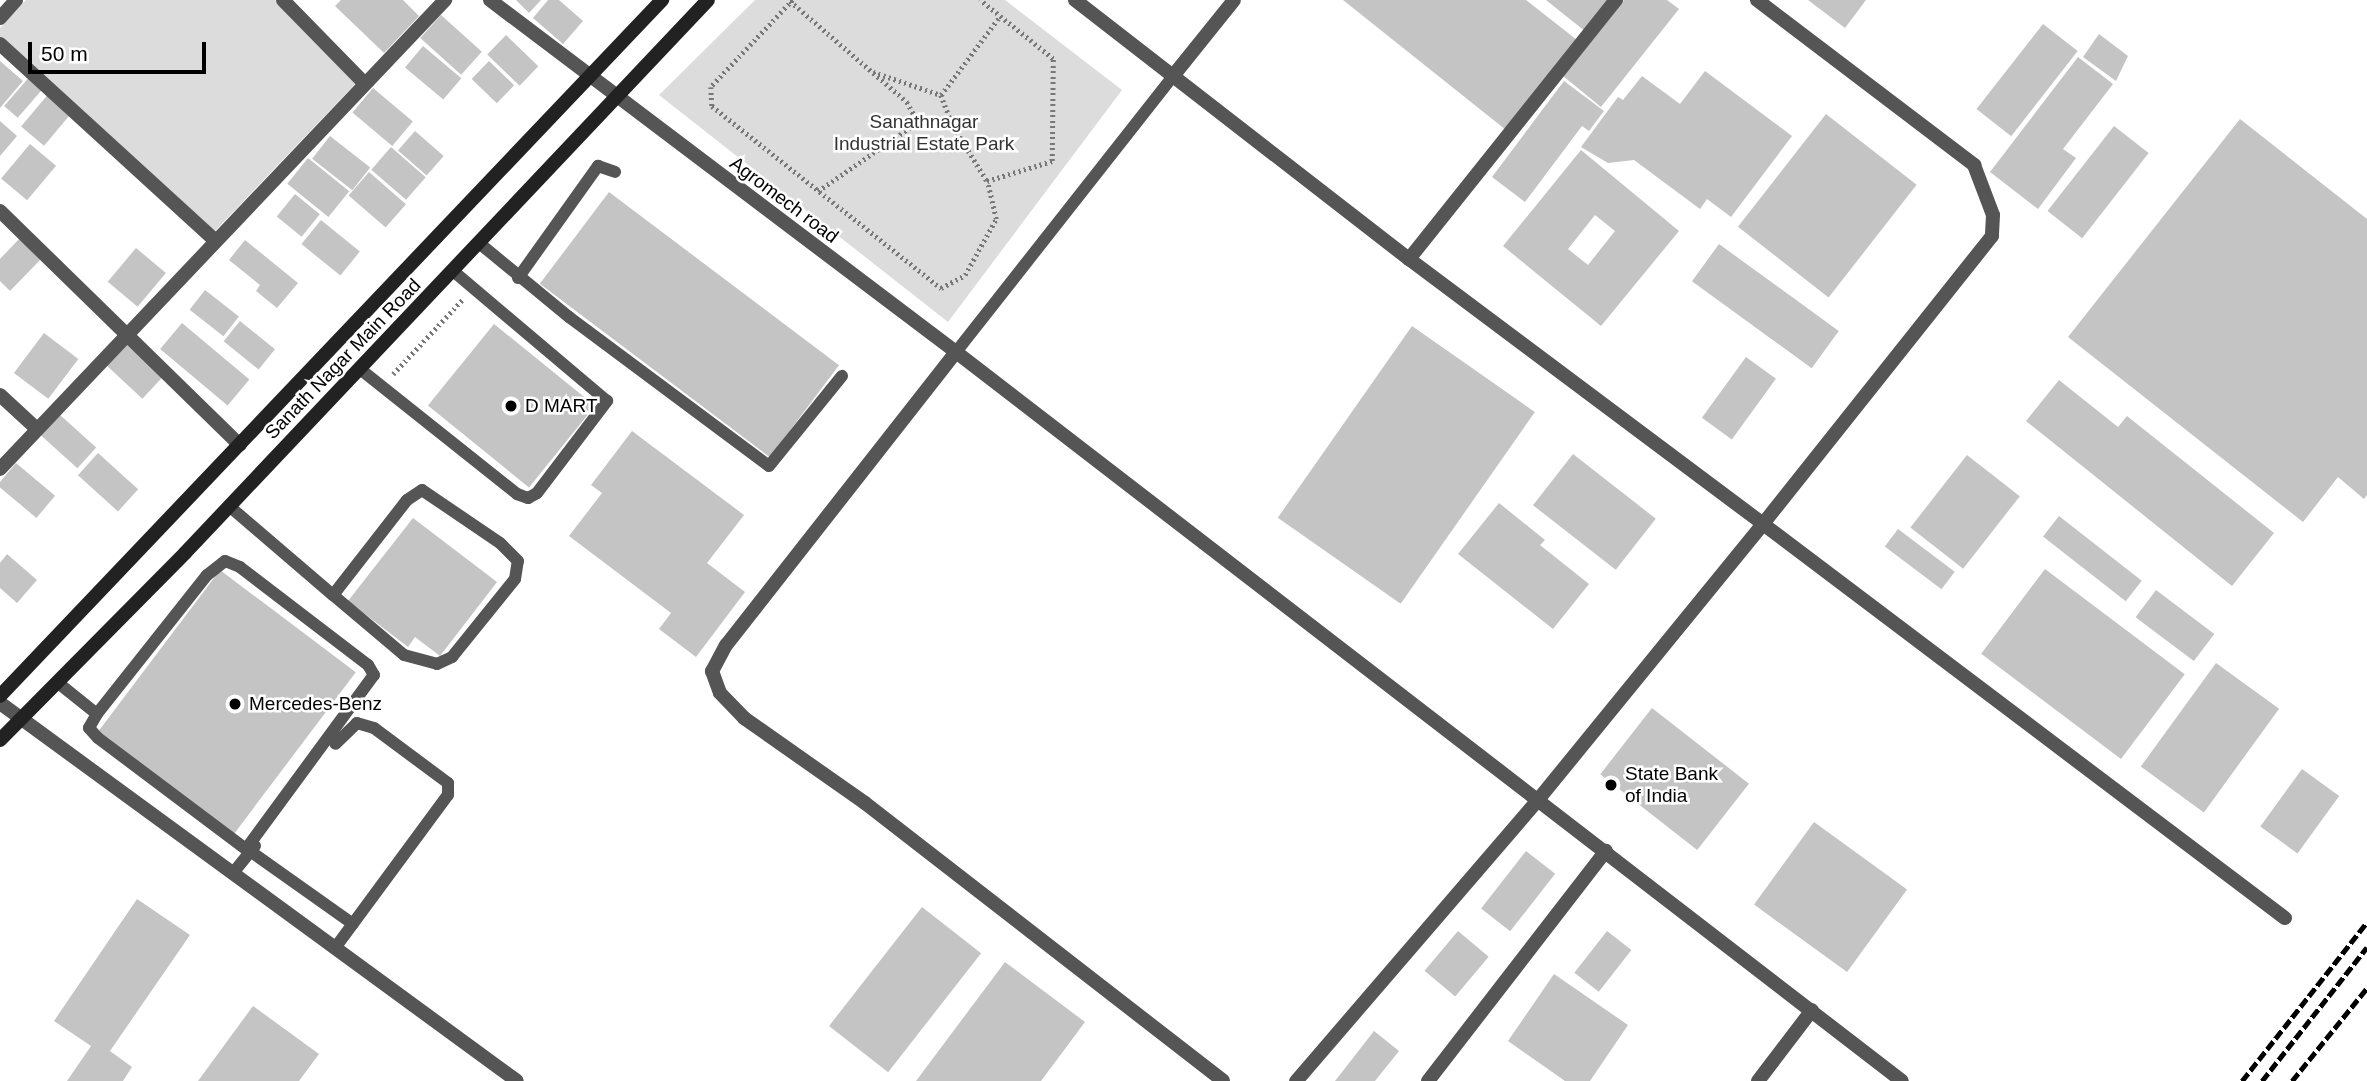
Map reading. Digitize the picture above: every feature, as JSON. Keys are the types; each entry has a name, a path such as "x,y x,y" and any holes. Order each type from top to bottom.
{"street":[{"path":"0,18 16,0"},
{"path":"283,0 365,84"},
{"path":"0,469 444,0"},
{"name":"Agromech road","path":"490,0 590,79 956,352 1606,850 1902,1081"},
{"name":"Sanath Nagar Main Road","path":"0,696 590,79 662,0"},
{"name":"Sanath Nagar Main Road","path":"0,740 229,506 708,0"},
{"path":"1075,0 1409,259 2285,918"},
{"path":"1173,75 1234,0"},
{"path":"1409,259 1616,0"},
{"path":"1296,1081 1538,800 1763,524 1992,236 1993,215 1974,165 1757,0"},
{"path":"0,44 215,240"},
{"path":"0,211 240,446"},
{"path":"956,352 726,645 712,671 720,693 744,718 865,803 1223,1081"},
{"path":"0,395 37,429"},
{"path":"0,703 517,1081"},
{"path":"1428,1081 1606,850"},
{"path":"1758,1081 1812,1010"}],"lane":[{"path":"956,352 1173,75"},
{"path":"517,278 598,166 615,172"},
{"path":"480,243 517,278 769,466 842,376"},
{"path":"360,369 517,494 528,498 537,493 607,401 453,271"},
{"path":"229,506 404,655 437,664 452,657 515,579 518,561 500,543 422,490 407,500 333,594"},
{"path":"231,872 248,850 369,688 374,675 368,665 240,567 225,561 207,575 97,714 89,728 98,738 248,850 353,924"},
{"path":"57,682 97,714"},
{"path":"248,850 342,735 356,723 374,728 448,783 448,794 335,948"}],"path":[{"path":"980,0 1053,59 1052,160 987,181"},
{"path":"869,70 941,96 954,127 987,181 996,219 965,275 941,288 712,106 711,87 791,1 869,70 907,102 918,122"},
{"path":"941,96 1000,16"},
{"path":"818,191 918,122 954,127"},
{"path":"383,385 474,287"}],"green space":[{"path":"26,0 275,0 356,83 215,231 0,37 0,28"},
{"name":"Sanathnagar Industrial Estate Park","path":"755,0 1005,0 1122,90 948,322 659,95"}],"building":[{"path":"341,0 403,0 419,16 384,53 335,6"},
{"path":"516,0 541,0 529,13"},
{"path":"548,0 559,0 583,21 563,44 533,18"},
{"path":"1343,0 1526,0 1577,40 1506,130"},
{"path":"1546,0 1612,0 1586,32"},
{"path":"1624,0 1667,0 1679,9 1601,107 1563,76"},
{"path":"1808,0 1866,0 1845,28"},
{"path":"441,15 482,52 461,75 420,38"},
{"path":"2043,24 2078,51 2011,136 1977,109"},
{"path":"2099,34 2128,56 2116,81 2083,57"},
{"path":"506,35 538,66 520,86 487,54"},
{"path":"423,46 461,78 443,100 405,67"},
{"path":"2078,57 2113,84 2063,149 2076,158 2038,209 1990,172"},
{"path":"0,61 23,81 0,108"},
{"path":"489,61 514,85 497,103 472,79"},
{"path":"1705,71 1792,136 1731,217 1707,199 1700,209 1634,160 1608,163 1581,147 1618,97 1623,100 1642,76 1680,104"},
{"path":"31,75 45,87 18,118 4,106"},
{"path":"1564,81 1604,111 1589,131 1582,126 1525,202 1492,177"},
{"path":"373,88 413,121 392,146 352,113"},
{"path":"50,92 73,111 44,146 21,126"},
{"path":"1826,114 1917,185 1829,297 1738,227"},
{"path":"2240,119 2367,219 2367,495 2364,499 2338,477 2303,522 2068,337"},
{"path":"0,121 17,136 0,156"},
{"path":"2114,126 2149,153 2082,238 2048,211"},
{"path":"415,131 444,156 427,176 398,151"},
{"path":"330,136 370,167 352,190 312,159"},
{"path":"30,144 56,166 27,200 1,178"},
{"path":"391,147 426,177 406,200 371,170"},
{"path":"1581,150 1679,231 1601,326 1503,246","holes":["1595,215 1615,231 1588,265 1568,249"]},
{"path":"308,158 349,191 328,217 287,184"},
{"path":"369,172 406,204 386,228 349,195"},
{"path":"609,192 839,365 770,457 540,284"},
{"path":"295,194 320,214 302,237 277,217"},
{"path":"321,220 360,251 340,276 301,244"},
{"path":"20,238 41,259 10,291 0,281 0,259"},
{"path":"245,240 298,283 277,308 256,291 260,285 229,260"},
{"path":"1719,244 1839,331 1812,368 1692,281"},
{"path":"136,248 166,273 138,307 108,282"},
{"path":"205,290 239,316 223,336 190,310"},
{"path":"240,321 275,349 259,370 224,341"},
{"path":"182,323 249,380 228,406 160,349"},
{"name":"D MART","path":"494,324 595,406 529,487 428,406"},
{"path":"1412,326 1535,412 1401,604 1278,518"},
{"path":"44,333 78,359 48,399 14,373"},
{"path":"127,342 164,376 142,399 106,365"},
{"path":"1746,357 1776,379 1732,439 1702,418"},
{"path":"2059,380 2118,427 2127,416 2274,533 2232,586 2026,421"},
{"path":"59,414 96,447 77,468 40,435"},
{"path":"632,431 744,515 707,563 745,592 696,657 659,629 671,613 569,536 602,493 591,485"},
{"path":"98,453 138,489 118,511 78,475"},
{"path":"1573,454 1656,519 1616,570 1533,505"},
{"path":"1967,455 2020,496 1963,569 1910,527"},
{"path":"16,463 55,496 36,518 0,487 0,482"},
{"path":"1499,503 1545,540 1540,545 1589,584 1553,629 1458,554"},
{"path":"2059,516 2142,581 2126,601 2043,536"},
{"path":"413,518 497,582 440,656 415,637 408,647 348,601"},
{"path":"1898,529 1955,572 1941,589 1885,547"},
{"path":"7,554 37,580 17,603 0,588 0,563"},
{"path":"2045,569 2185,674 2121,759 1981,654"},
{"path":"220,570 356,672 234,834 98,731"},
{"path":"2156,590 2214,634 2194,661 2136,617"},
{"path":"2216,663 2279,709 2204,812 2141,767"},
{"path":"1652,708 1749,784 1697,850 1600,774"},
{"path":"2302,769 2339,796 2297,853 2260,826"},
{"path":"1814,822 1907,890 1847,972 1754,905"},
{"path":"1526,851 1555,874 1510,931 1481,909"},
{"path":"137,899 190,935 110,1051 132,1067 123,1081 67,1081 91,1046 54,1021"},
{"path":"922,907 981,953 888,1072 829,1026"},
{"path":"1458,931 1489,957 1455,997 1425,971"},
{"path":"1607,931 1631,950 1599,992 1574,973"},
{"path":"1005,962 1085,1022 1041,1081 916,1081"},
{"path":"1554,974 1628,1025 1590,1081 1565,1081 1508,1041"},
{"path":"253,1006 319,1054 299,1081 198,1081"},
{"path":"1374,1031 1399,1051 1375,1081 1335,1081"}],"railway":[{"path":"2242,1081 2367,922"},
{"path":"2262,1081 2367,947"},
{"path":"2292,1081 2367,988"}],"place":[{"name":"D MART","path":"511,406"},
{"name":"Mercedes-Benz","path":"235,704"},
{"name":"State Bank of India","path":"1611,785"}]}
